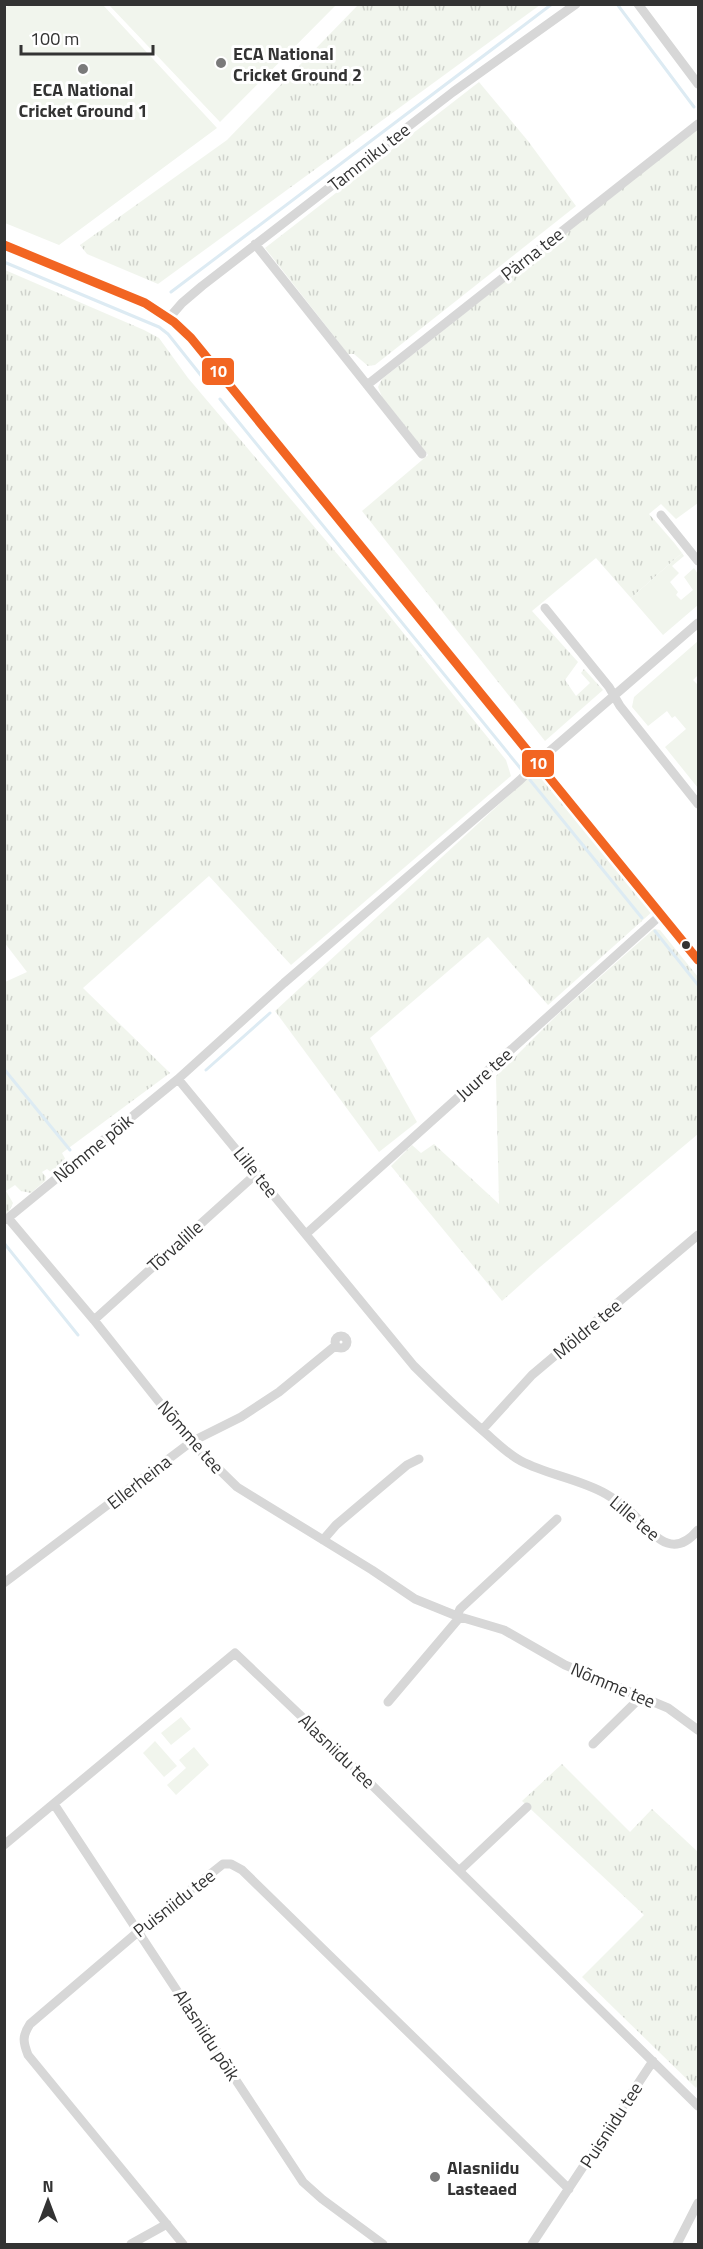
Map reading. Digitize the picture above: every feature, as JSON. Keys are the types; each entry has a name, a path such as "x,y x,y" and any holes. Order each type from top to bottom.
{"street":[{"name":"Tammiku tee","path":"169,318 188,297 255,244 453,92 576,4"},
{"path":"638,4 699,84"},
{"name":"Pärna tee","path":"367,385 699,124"},
{"path":"255,244 422,454"},
{"path":"4,245 145,303 169,318 191,338 699,960"},
{"path":"661,515 699,561"},
{"path":"545,609 699,804"},
{"path":"178,1079 284,983 699,622"},
{"name":"Juure tee","path":"306,1234 662,914"},
{"name":"Lille tee","path":"178,1079 414,1366 482,1430 520,1460 605,1493 632,1513 657,1539 677,1544 686,1541 699,1530"},
{"name":"Nõmme põik","path":"6,1219 178,1079"},
{"name":"Tõrvalille","path":"94,1320 257,1173"},
{"name":"Nõmme tee","path":"6,1219 94,1320 191,1442 237,1487 415,1599 458,1616 504,1630 565,1665 668,1708 699,1730"},
{"name":"Möldre tee","path":"482,1430 532,1375 699,1235"},
{"name":"Ellerheina","path":"4,1583 191,1442 241,1417 279,1392 335,1346"},
{"path":"323,1540 336,1525 407,1465 419,1459"},
{"path":"388,1702 458,1616 460,1609 557,1519"},
{"name":"Alasniidu tee","path":"4,1845 235,1653 699,2106"},
{"path":"593,1744 641,1697"},
{"name":"Alasniidu põik","path":"54,1804 303,2182 383,2244"},
{"path":"459,1872 527,1807"},
{"name":"Puisniidu tee","path":"183,2244 28,2055 23,2044 23,2035 30,2024 139,1931 224,1864 231,1864 242,1870 569,2189"},
{"name":"Puisniidu tee","path":"532,2244 653,2061"},
{"path":"677,2244 699,2203"},
{"path":"131,2244 167,2224"}],"green space":[{"name":"ECA National Cricket Ground 1","path":"11,4 103,5 217,128 59,245 5,223 4,9"},
{"name":"ECA National Cricket Ground 2","path":"109,5 336,5 220,122"},
{"path":"358,5 540,5 158,284 87,254 80,245 227,140"},
{"path":"479,82 528,141 576,206 375,365 368,366 354,354 348,354 265,248"},
{"path":"698,128 698,503 676,519 661,504 649,514 682,553 631,598 596,558 532,611 578,662 565,680 576,696 590,683 581,673 584,669 603,690 545,741 362,511 428,455 382,397 378,387 382,379"},
{"path":"5,270 159,338 188,378 384,609 506,760 511,776 291,965 209,876 83,988 170,1073 62,1153 67,1162 56,1173 47,1169 42,1172 46,1177 45,1181 31,1193 21,1191 15,1185 6,1191 13,1203 5,1214 5,982 27,972 4,942"},
{"path":"682,553 684,556 672,566 679,573 670,582 681,600 693,590 684,577 694,568 698,574 698,605 663,635 631,598"},
{"path":"698,641 698,675 693,680 698,685 698,788 665,747 686,729 675,716 672,718 667,711 648,726 632,707 634,697"},
{"path":"531,775 543,779 653,911 548,1005 488,937 370,1038 417,1122 379,1152 275,1011"},
{"path":"654,929 660,930 698,977 698,1134 502,1301 391,1166 412,1145 421,1153 434,1144 499,1204 496,1076 557,1015"},
{"path":"181,1717 191,1729 171,1745 161,1733"},
{"path":"155,1741 177,1766 164,1777 143,1753"},
{"path":"194,1747 209,1765 176,1795 167,1785 186,1768 179,1760"},
{"path":"562,1764 630,1832 652,1809 698,1852 698,2084 696,2088 582,1977 644,1915 522,1801"}],"waterway":[{"path":"171,292 552,4"},
{"path":"617,4 694,107"},
{"path":"4,262 159,327 168,334 203,378"},
{"path":"220,399 521,769"},
{"path":"530,780 642,918"},
{"path":"655,931 698,985"},
{"path":"206,1070 270,1013"},
{"path":"4,1069 70,1150"},
{"path":"4,1243 78,1335"}],"transit line":[{"name":"10","path":"4,245 145,303 174,322 191,338 698,960"}],"place":[{"name":"ECA National Cricket Ground 2","path":"221,63"},
{"name":"ECA National Cricket Ground 1","path":"83,69"},
{"name":"Alasniidu Lasteaed","path":"435,2177"}]}
